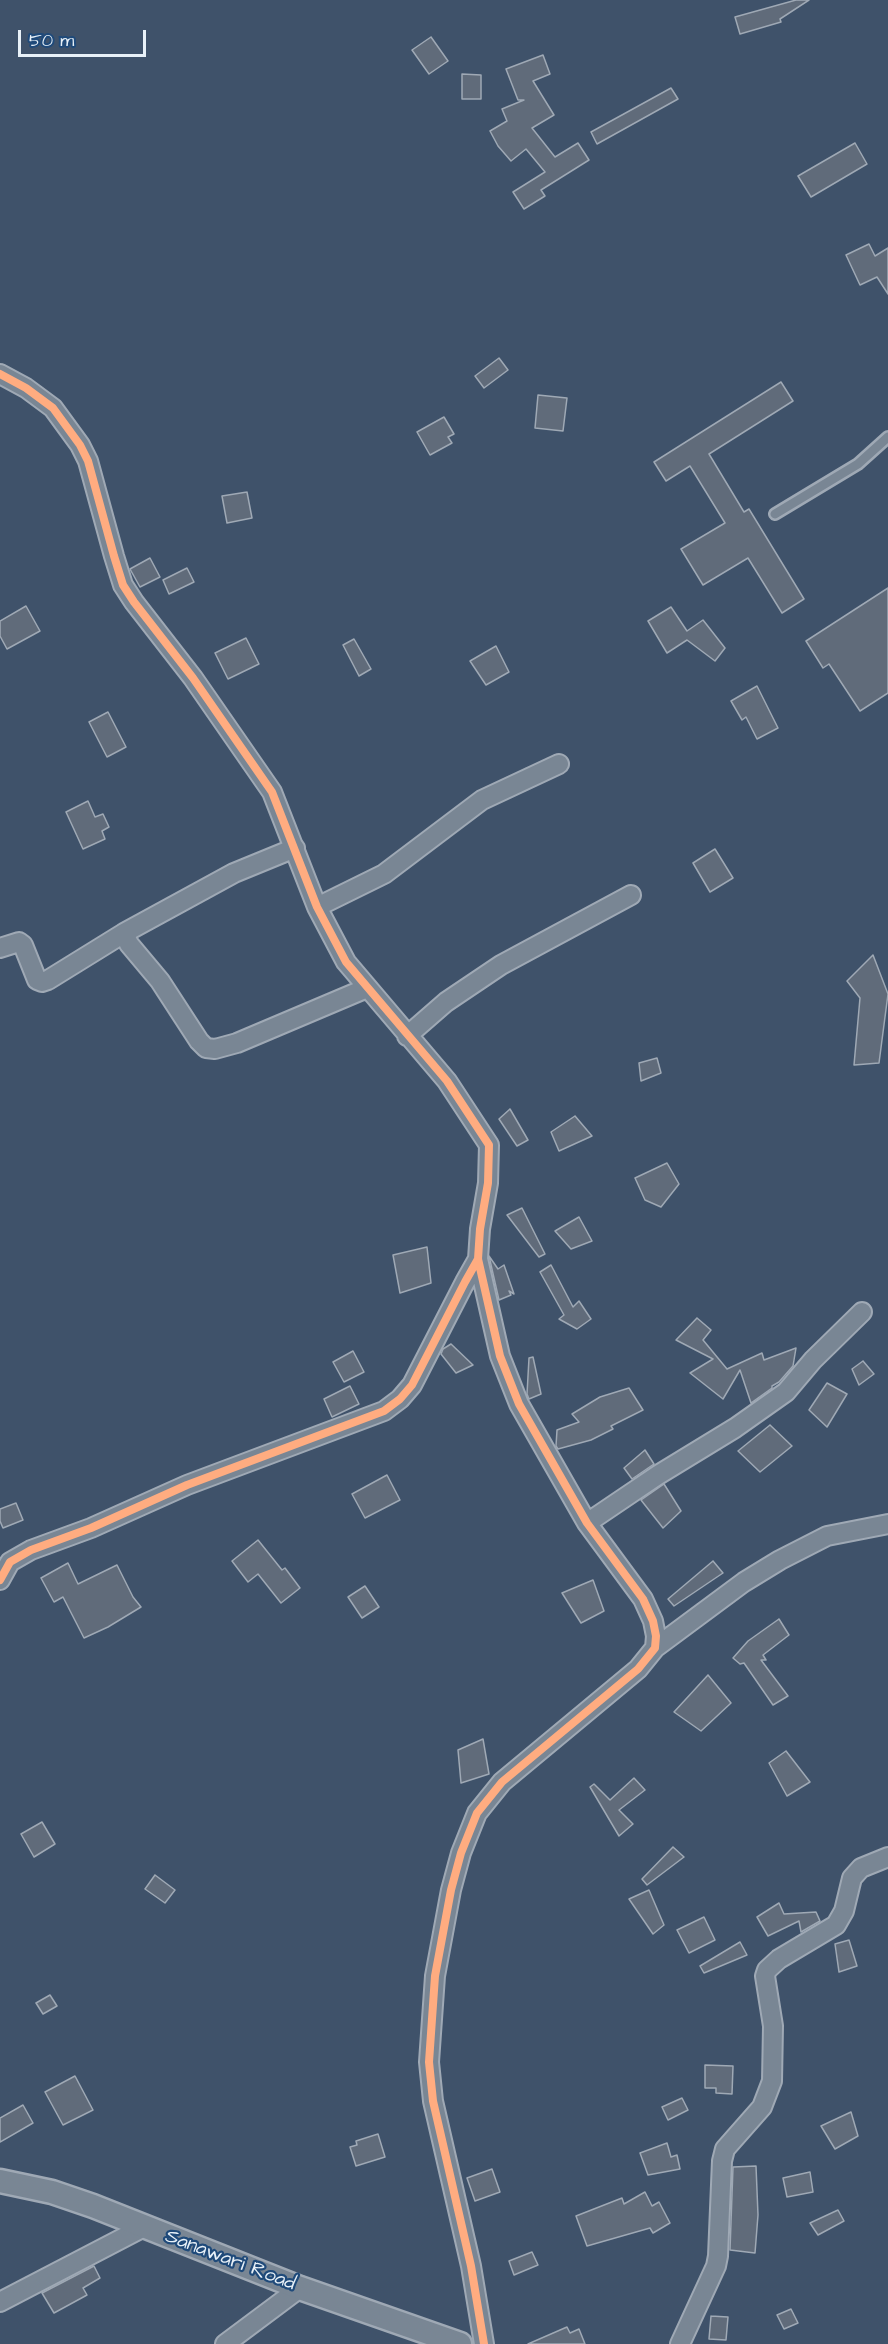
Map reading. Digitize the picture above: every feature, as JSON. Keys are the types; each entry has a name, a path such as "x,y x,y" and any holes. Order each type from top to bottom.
{"street":[{"path":"1,377 26,388 53,408 80,444 88,460 123,585 261,775 280,810 316,907 346,962 447,1081 489,1145 488,1183 480,1229 478,1259 500,1356 519,1404 587,1523 643,1599 653,1621 656,1636 655,1648"},
{"path":"316,907 384,874 482,800 559,764"},
{"path":"0,948 19,942 37,980 42,982 124,933 234,873 295,848"},
{"path":"407,1036 446,1002 501,965 631,895"},
{"path":"124,933 129,944 160,981 199,1041 206,1048 215,1049 237,1043 367,988"},
{"path":"0,1580 10,1562 31,1550 91,1528 187,1485 384,1411 400,1399 412,1385 478,1259"},
{"path":"587,1523 658,1475 735,1428 786,1392 813,1360 862,1312"},
{"path":"484,2344 479,2304 433,2101 429,2062 435,1976 451,1890 461,1853 477,1813 502,1782 638,1669 655,1648 744,1582 827,1536 888,1524"},
{"path":"680,2344 716,2266 722,2161 725,2149 762,2108 770,2087 773,2026 765,1976 767,1970 779,1959 836,1925 844,1911 852,1878 861,1868 888,1857"},
{"name":"Sanawari Road","path":"0,2181 52,2192 300,2288 460,2344"},
{"path":"0,2302 144,2227"},
{"path":"225,2344 300,2288"}],"lane":[{"path":"775,514 858,464 888,437"}],"building":[{"path":"796,0 809,0 780,19 781,22 740,34 735,17"},
{"path":"431,37 448,61 429,74 412,50"},
{"path":"543,55 550,74 533,81 554,115 532,128 555,157 578,143 589,160 541,190 545,196 524,209 513,192 545,172 526,149 511,161 498,146 490,131 507,121 502,109 524,100 518,100 506,69"},
{"path":"462,74 481,75 481,99 462,99"},
{"path":"671,88 678,99 597,144 591,132"},
{"path":"855,143 867,164 811,197 798,176"},
{"path":"869,244 875,256 888,248 888,294 877,277 860,285 846,255"},
{"path":"499,358 508,370 484,388 475,376"},
{"path":"781,382 793,401 709,454 744,512 749,509 804,599 782,613 748,558 703,585 681,549 725,523 690,466 666,481 654,462"},
{"path":"538,395 567,398 563,431 535,428"},
{"path":"444,417 454,434 448,437 452,443 430,455 417,432"},
{"path":"247,492 252,518 227,523 222,496"},
{"path":"150,558 160,577 140,587 130,569"},
{"path":"187,568 194,582 169,594 163,580"},
{"path":"888,588 888,693 860,711 829,664 823,668 806,641"},
{"path":"26,606 40,631 7,649 0,636 0,621"},
{"path":"671,607 687,631 703,620 725,648 715,661 687,640 667,653 648,621"},
{"path":"246,638 259,664 228,679 215,653"},
{"path":"354,639 371,669 359,676 343,645"},
{"path":"496,646 509,672 486,685 470,661"},
{"path":"757,686 778,728 757,739 746,717 742,720 731,701"},
{"path":"108,712 126,747 107,757 89,722"},
{"path":"88,801 95,817 103,814 109,827 102,831 105,839 83,849 66,812"},
{"path":"715,849 733,878 710,892 693,863"},
{"path":"873,955 888,994 879,1063 854,1065 860,998 847,981"},
{"path":"657,1058 661,1073 641,1081 639,1063"},
{"path":"510,1109 528,1140 517,1146 499,1119"},
{"path":"575,1116 592,1136 559,1151 551,1132"},
{"path":"667,1163 679,1184 661,1207 645,1200 635,1178"},
{"path":"522,1208 545,1254 539,1257 507,1215"},
{"path":"579,1217 592,1241 571,1249 555,1231"},
{"path":"427,1247 431,1283 400,1293 393,1255"},
{"path":"489,1256 498,1269 504,1265 514,1294 509,1291 511,1295 499,1300"},
{"path":"551,1265 573,1307 579,1301 591,1319 577,1329 559,1319 564,1315 540,1272"},
{"path":"697,1318 711,1330 703,1340 727,1369 762,1353 764,1360 796,1348 793,1366 779,1382 751,1403 740,1370 723,1399 690,1373 713,1359 676,1340"},
{"path":"451,1344 473,1365 456,1373 441,1354 443,1349"},
{"path":"353,1351 364,1372 344,1382 333,1362"},
{"path":"533,1357 541,1394 529,1399 527,1394 529,1358"},
{"path":"863,1361 874,1374 859,1385 852,1369"},
{"path":"827,1383 847,1394 827,1427 809,1410"},
{"path":"350,1386 359,1404 332,1417 324,1399"},
{"path":"629,1388 643,1410 611,1426 613,1429 591,1440 558,1449 556,1446 557,1430 579,1422 572,1414 600,1397"},
{"path":"770,1425 792,1446 760,1472 738,1451"},
{"path":"645,1450 654,1464 632,1479 624,1468"},
{"path":"387,1475 400,1500 365,1518 352,1494"},
{"path":"664,1484 681,1511 663,1528 641,1500"},
{"path":"16,1503 23,1520 3,1528 0,1521 0,1509"},
{"path":"258,1540 282,1570 285,1568 300,1588 281,1603 258,1574 248,1582 232,1561"},
{"path":"713,1561 723,1573 674,1606 668,1599"},
{"path":"68,1563 78,1584 117,1565 133,1597 141,1607 108,1627 84,1638 63,1597 54,1602 41,1578"},
{"path":"593,1580 604,1611 581,1623 562,1593"},
{"path":"365,1586 379,1607 362,1618 348,1597"},
{"path":"779,1619 789,1635 763,1655 766,1660 761,1660 788,1696 773,1705 744,1663 740,1664 733,1658 748,1641"},
{"path":"708,1675 731,1703 701,1731 674,1712"},
{"path":"483,1739 489,1774 461,1783 458,1750"},
{"path":"786,1751 810,1782 787,1796 769,1763"},
{"path":"634,1778 645,1790 619,1810 633,1824 619,1836 590,1787 594,1784 610,1800"},
{"path":"42,1822 55,1844 34,1857 21,1834"},
{"path":"673,1847 684,1857 647,1885 642,1879"},
{"path":"155,1875 175,1890 165,1903 145,1889"},
{"path":"649,1890 664,1925 653,1934 629,1899"},
{"path":"779,1903 784,1914 816,1912 820,1921 801,1932 799,1921 768,1936 757,1917"},
{"path":"704,1917 715,1940 689,1953 677,1930"},
{"path":"849,1940 857,1966 839,1972 835,1944"},
{"path":"740,1942 747,1955 704,1973 700,1966"},
{"path":"50,1995 57,2006 43,2014 36,2003"},
{"path":"705,2065 733,2066 732,2094 716,2093 716,2088 705,2088"},
{"path":"75,2076 93,2110 63,2125 45,2092"},
{"path":"682,2098 688,2110 668,2120 662,2107"},
{"path":"23,2105 33,2123 0,2142 0,2118"},
{"path":"851,2112 858,2136 835,2149 821,2126"},
{"path":"378,2134 385,2157 356,2166 350,2147 357,2145 356,2141"},
{"path":"667,2143 671,2157 677,2155 680,2169 648,2175 640,2153"},
{"path":"756,2166 758,2215 755,2253 730,2250 733,2167"},
{"path":"492,2169 500,2192 475,2201 467,2178"},
{"path":"810,2172 813,2192 787,2197 783,2178"},
{"path":"645,2192 652,2206 659,2202 670,2223 653,2233 650,2228 587,2246 576,2216 622,2198 624,2204"},
{"path":"838,2210 844,2221 818,2235 810,2223"},
{"path":"532,2252 538,2265 514,2275 509,2261"},
{"path":"94,2266 100,2278 83,2288 87,2295 54,2313 42,2293"},
{"path":"791,2309 798,2323 784,2329 777,2315"},
{"path":"711,2316 728,2317 726,2340 709,2339"},
{"path":"567,2327 570,2333 579,2329 585,2344 528,2344"}],"cycle path":[{"path":"0,374 26,388 53,408 80,445 88,461 123,585 193,678 272,792 317,907 346,962 447,1081 489,1145 488,1183 480,1229 478,1259 500,1356 519,1404 587,1523 643,1599 653,1621 656,1636 655,1648 638,1669 502,1782 477,1813 461,1853 451,1890 435,1976 429,2062 433,2101 471,2266 484,2344"},
{"path":"0,1580 10,1562 31,1550 91,1528 187,1485 384,1411 400,1399 412,1385 478,1259"}]}
